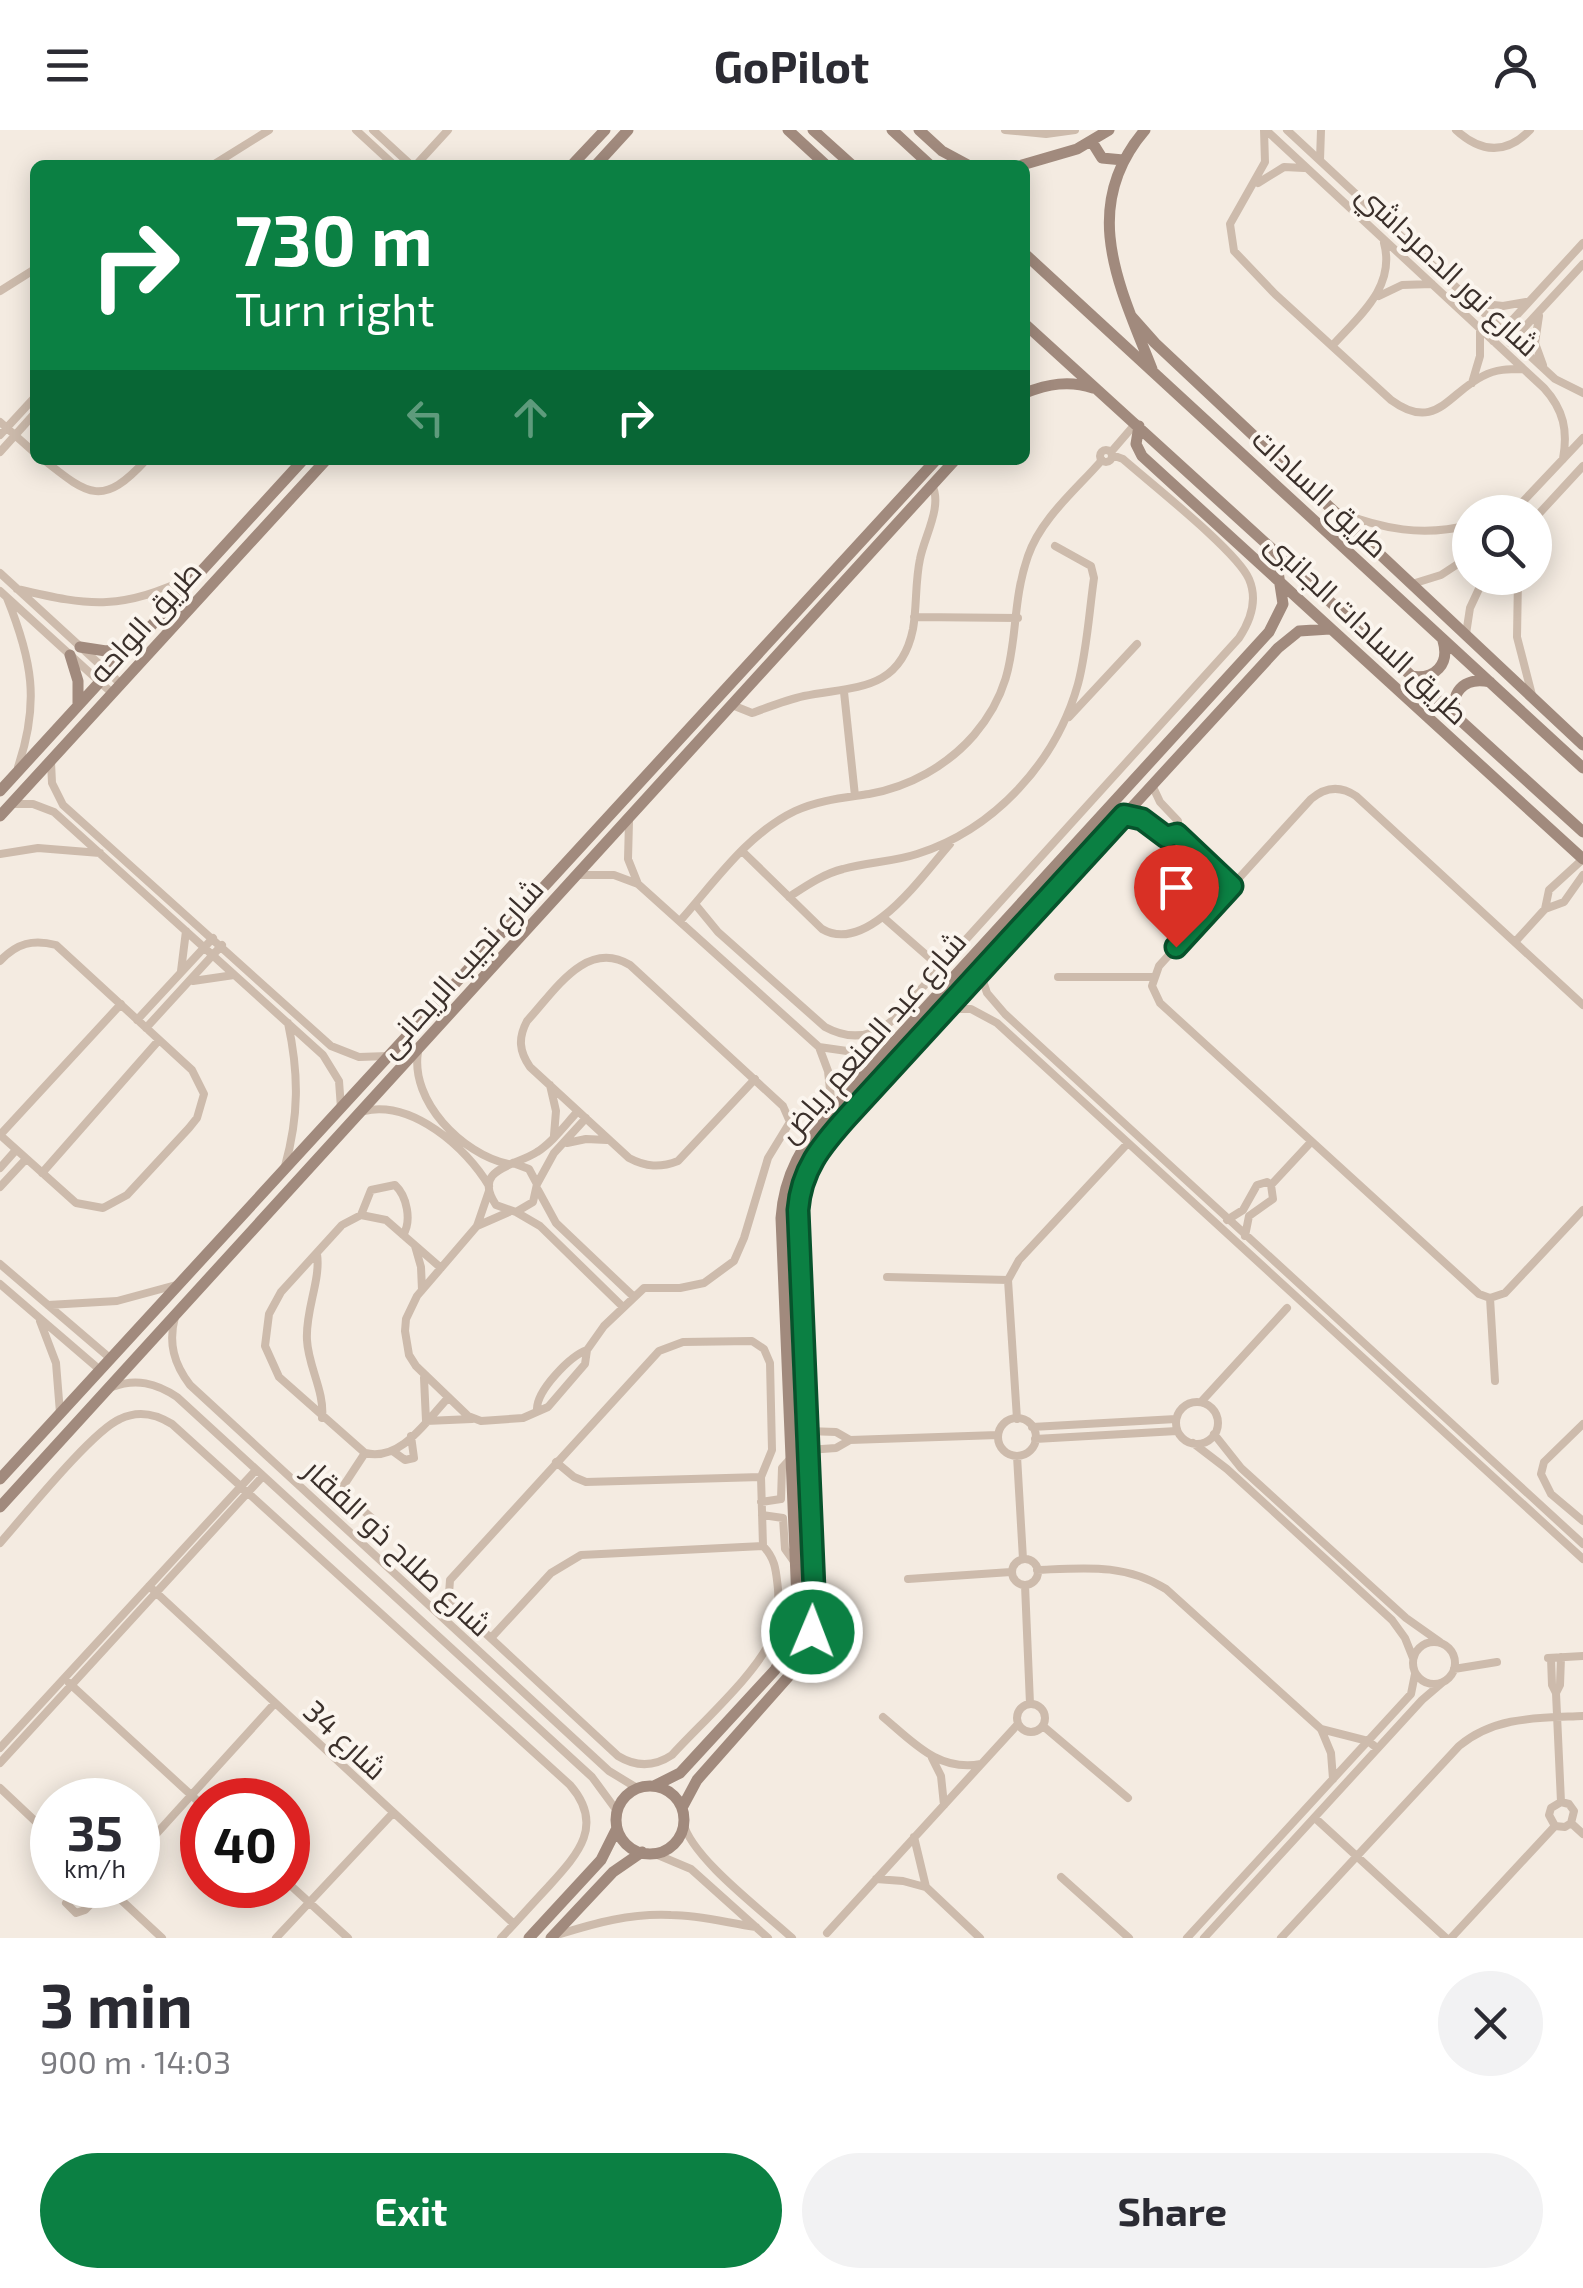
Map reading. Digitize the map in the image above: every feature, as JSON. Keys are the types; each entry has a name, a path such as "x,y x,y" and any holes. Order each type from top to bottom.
{"street":[{"path":"226,160 270,130"},
{"path":"356,130 389,160"},
{"path":"373,130 408,160"},
{"path":"419,160 448,130"},
{"path":"601,160 628,130"},
{"path":"788,130 821,160"},
{"path":"814,130 847,160"},
{"path":"892,130 925,160"},
{"path":"919,130 959,160"},
{"path":"1005,130 1046,134 1075,130"},
{"path":"1030,163 1061,156 1108,130"},
{"path":"1145,130 1123,160 1114,185 1110,236 1116,282 1153,372"},
{"path":"1265,130 1265,162 1255,186 1230,224 1234,251 1332,346 1391,400 1412,411 1436,410 1472,383 1496,371 1523,369"},
{"name":"شارع نور الدمرداشي","path":"1265,130 1554,400 1566,428 1563,460"},
{"name":"شارع نور الدمرداشي","path":"1288,130 1548,373 1568,388 1583,393"},
{"path":"1320,160 1321,130"},
{"path":"1456,130 1472,144 1495,150 1518,142 1530,130"},
{"path":"576,160 599,134"},
{"path":"1092,142 1102,158 1123,160"},
{"path":"1292,154 1302,144"},
{"path":"1255,186 1284,167 1307,169"},
{"path":"1332,346 1375,298 1386,276 1383,238"},
{"path":"1493,340 1583,243"},
{"name":"طريق السادات","path":"1030,259 1583,768"},
{"path":"1503,350 1583,264"},
{"path":"0,290 30,272"},
{"path":"1375,298 1402,285 1432,284"},
{"path":"1473,302 1502,306 1530,300"},
{"path":"1540,310 1535,343 1548,373"},
{"name":"طريق السادات الجانبى","path":"1131,316 1155,343 1583,745"},
{"path":"1030,328 1583,832"},
{"path":"1472,383 1480,356 1480,329"},
{"path":"1030,392 1060,383 1098,389"},
{"path":"30,402 2,428 30,449"},
{"path":"0,452 30,418"},
{"path":"680,921 742,851 774,823 813,804 887,790 922,776 941,765 972,737 1005,683 1023,573 1037,536 1102,460 1109,461 1137,425"},
{"name":"طريق السادات الجانبى","path":"1137,425 1136,440 1142,456 1583,859"},
{"path":"1530,495 1583,438"},
{"path":"695,904 710,917 718,932 825,1027 844,1035 866,1035 885,1027 940,968 1239,638 1251,615 1252,588 1241,564 1112,453"},
{"path":"50,465 72,483 98,492 123,484 141,465"},
{"name":"طريق الواحه","path":"0,791 297,465"},
{"name":"طريق الواحه","path":"0,816 321,465"},
{"name":"شارع نجيب الريحانى","path":"0,1480 931,465"},
{"name":"شارع نجيب الريحانى","path":"0,1506 951,465"},
{"path":"1552,500 1581,470"},
{"path":"732,705 752,713 792,698 844,692 871,684 894,667 908,644 914,616 922,547 937,502 932,485"},
{"path":"1332,509 1398,530 1452,528"},
{"path":"1055,546 1090,566 1094,574 1079,678 1063,724"},
{"name":"شارع عبد المنعم رياض","path":"654,1786 677,1776 782,1660 796,1626 782,1204 788,1176 800,1150 888,1048 1265,636 1280,614 1282,583 1275,552"},
{"path":"1412,584 1441,576 1452,568"},
{"path":"0,574 75,651 78,706"},
{"path":"16,589 69,602 118,603 143,598 198,574"},
{"path":"4,594 116,688"},
{"path":"4,594 26,646 32,696 28,733 16,774"},
{"path":"1466,634 1476,595"},
{"path":"1518,595 1517,637 1532,695"},
{"path":"914,616 1018,618"},
{"name":"شارع عبد المنعم رياض","path":"682,1808 690,1788 788,1678 808,1645 814,1606 798,1210 804,1174 823,1144 1278,648 1299,631 1330,629"},
{"path":"1265,636 1278,648"},
{"path":"1407,674 1424,678 1439,669 1446,653 1440,636"},
{"path":"790,897 840,869 930,850 992,814 1023,784 1063,724 1137,644"},
{"path":"75,651 131,647"},
{"path":"747,666 758,676"},
{"path":"1079,678 1093,691"},
{"path":"1459,720 1453,705 1458,689 1473,680 1490,682"},
{"path":"844,692 855,796"},
{"path":"1561,724 1569,754"},
{"path":"1472,758 1508,762"},
{"path":"51,760 52,784 63,805 331,1046 359,1057 388,1056"},
{"path":"1152,786 1160,802 1178,821 1177,834"},
{"path":"1583,1005 1356,796 1343,789 1329,788 1310,799 1153,977 1153,992 1160,1003 1474,1291 1490,1298 1506,1294 1583,1210"},
{"path":"1552,803 1566,844"},
{"path":"10,804 48,808 323,1055 338,1082 340,1108"},
{"path":"1124,815 1142,819 1166,837 1177,834"},
{"path":"629,818 626,846 638,884"},
{"path":"1177,834 1232,886"},
{"path":"742,851 822,929 835,935 869,927 884,918 956,837"},
{"path":"0,854 38,848 100,853"},
{"path":"930,850 937,858"},
{"path":"1546,909 1550,890 1583,859"},
{"path":"577,876 602,873 638,884 819,1047 831,1084 832,1110"},
{"path":"1515,942 1546,909 1564,902 1583,875"},
{"path":"1564,879 1573,888"},
{"path":"1033,890 1046,901"},
{"path":"884,918 940,968"},
{"path":"180,974 186,931"},
{"path":"137,1020 214,938"},
{"path":"0,961 29,942 56,946 121,1004 192,1070 204,1094 197,1118 127,1195 116,1204 89,1208 76,1202 0,1135 121,1004"},
{"path":"146,1028 222,946"},
{"path":"426,1421 522,1418 548,1407 585,1364 587,1350 604,1326 634,1297 649,1287 704,1284 725,1270 740,1250 768,1158 790,1122 784,1106 621,959 600,956 580,965 526,1021 521,1049 524,1059 640,1164 666,1166 678,1161 754,1079"},
{"path":"980,972 987,993 998,1008 1583,1544"},
{"path":"189,982 234,974"},
{"path":"464,974 476,985"},
{"path":"1058,977 1153,977"},
{"path":"945,1009 972,1009 990,1017 1583,1559"},
{"path":"284,1169 294,1134 298,1096 296,1059 288,1023"},
{"path":"42,1172 159,1040"},
{"path":"323,1055 331,1046"},
{"path":"819,1047 861,1052 888,1048"},
{"path":"418,1052 420,1088 433,1111 476,1150 529,1169 556,1223 634,1297"},
{"path":"550,1086 558,1140"},
{"path":"362,1111 394,1109 417,1117 474,1166 496,1205 540,1226 623,1307"},
{"path":"477,1226 533,1202 547,1162 578,1111"},
{"path":"472,1419 424,1376 409,1355 404,1331 410,1306 477,1226 495,1172 558,1140 586,1118"},
{"path":"558,1140 610,1140"},
{"path":"1018,1418 1008,1280 1019,1260 1128,1142"},
{"path":"1245,1236 1256,1185 1271,1184 1311,1142"},
{"path":"0,1168 16,1150"},
{"path":"0,1187 26,1159"},
{"path":"361,1215 371,1190 395,1184 409,1219 403,1235"},
{"path":"1227,1220 1273,1199 1271,1184"},
{"path":"441,1268 378,1217 361,1215 342,1225 274,1303 265,1336 268,1356 278,1377 365,1453 380,1456 394,1452 448,1398"},
{"path":"216,1244 228,1256"},
{"path":"414,1245 421,1267 422,1290"},
{"path":"317,1254 307,1339 322,1418"},
{"path":"0,1264 110,1359"},
{"path":"887,1277 1008,1280"},
{"path":"48,1305 117,1301 149,1295 180,1283"},
{"path":"0,1284 100,1370"},
{"path":"1490,1298 1495,1381"},
{"path":"1188,1938 1411,1694 1415,1674 1405,1638 1392,1620 1227,1468 1178,1431 1176,1419 1188,1403 1202,1402 1287,1308"},
{"name":"شارع صلاح ذو الفقار","path":"175,1314 174,1359 190,1385 616,1777 637,1788"},
{"path":"38,1317 56,1363 60,1413"},
{"path":"683,1342 752,1342 764,1350 770,1362 772,1450 760,1477 761,1502 763,1546 775,1563 778,1604 773,1635 766,1649 672,1754 655,1764 635,1764 618,1756 452,1600 450,1580 659,1350 683,1342"},
{"path":"536,1410 536,1400 577,1354 587,1350"},
{"path":"424,1376 426,1421"},
{"path":"557,1376 566,1385"},
{"name":"شارع صلاح ذو الفقار","path":"108,1389 136,1382 151,1384 176,1397 605,1790 617,1810"},
{"path":"546,1389 555,1398"},
{"path":"789,1396 806,1394"},
{"path":"1193,1443 1205,1442 1214,1434 1216,1415 1202,1402"},
{"path":"202,1421 214,1407"},
{"path":"0,1543 102,1431 126,1416 145,1414 172,1424 580,1798 586,1823 581,1848 501,1938"},
{"path":"1018,1418 1032,1427 1176,1419"},
{"path":"1018,1418 1002,1425 998,1435 1002,1450 1017,1456 1028,1453 1036,1439 1032,1427"},
{"path":"1583,1424 1544,1462 1541,1474 1551,1494 1583,1521"},
{"path":"807,1431 836,1432 850,1440"},
{"path":"1036,1439 1178,1431"},
{"path":"1214,1434 1241,1468 1414,1625 1452,1653 1454,1669"},
{"path":"808,1450 836,1448 850,1440 998,1435"},
{"path":"394,1452 408,1461 414,1458 412,1436"},
{"path":"365,1453 344,1484 343,1493 373,1519"},
{"path":"1017,1456 1023,1559"},
{"path":"761,1502 781,1500 782,1468 791,1458"},
{"path":"556,1462 574,1478 593,1483 760,1477"},
{"path":"0,1763 68,1682 260,1473"},
{"path":"1522,1503 1530,1495"},
{"path":"762,1515 782,1518 785,1549 796,1563"},
{"path":"323,1530 334,1518"},
{"path":"1311,1546 1318,1538"},
{"path":"491,1638 551,1573 581,1555 763,1546"},
{"path":"1023,1559 1031,1560 1038,1570 1033,1582 1025,1585 1014,1580 1012,1572 1023,1559"},
{"path":"1038,1570 1116,1568 1154,1582 1176,1597 1321,1729 1331,1754 1333,1779"},
{"path":"908,1580 1012,1572"},
{"path":"1025,1585 1030,1704"},
{"name":"شارع 34","path":"152,1590 514,1924"},
{"path":"1413,1658 1423,1644 1440,1642"},
{"path":"1561,1802 1556,1693 1560,1685 1553,1658 1583,1656"},
{"path":"1204,1938 1454,1669 1497,1662"},
{"path":"1415,1674 1428,1683 1443,1682"},
{"path":"0,1748 68,1682"},
{"path":"68,1682 180,1784"},
{"path":"206,1778 274,1703"},
{"path":"827,1932 1018,1724 1019,1711 1030,1704"},
{"path":"1030,1704 1043,1711 1043,1726 1128,1798"},
{"path":"1281,1938 1476,1732 1506,1722 1583,1716"},
{"path":"882,1717 932,1758 961,1766 981,1764"},
{"path":"1018,1724 1030,1732 1043,1726"},
{"path":"1321,1729 1368,1741 1377,1748"},
{"path":"932,1758 941,1776 944,1805"},
{"path":"677,1776 690,1788"},
{"path":"605,1790 616,1777"},
{"path":"529,1938 607,1851 624,1797 637,1788 654,1786 674,1796 682,1808 688,1854 768,1938"},
{"path":"0,1788 30,1816"},
{"path":"1554,1826 1562,1828 1571,1823 1574,1811 1561,1802"},
{"path":"1554,1826 1549,1811 1561,1802"},
{"path":"160,1829 180,1806"},
{"path":"310,1902 394,1813"},
{"path":"1314,1818 1449,1938 1554,1826"},
{"path":"552,1937 622,1864 674,1843 683,1822"},
{"path":"1571,1823 1583,1834"},
{"path":"617,1828 628,1846 647,1853 688,1854 792,1938"},
{"path":"914,1838 926,1887"},
{"path":"1272,1846 1281,1854"},
{"path":"607,1851 622,1864"},
{"path":"1062,1877 1129,1938"},
{"path":"876,1879 903,1880 926,1887 980,1938"},
{"path":"310,1904 348,1938"},
{"path":"130,1908 162,1938"},
{"path":"276,1938 304,1908"},
{"path":"552,1937 601,1921 641,1915 675,1914 756,1927"}],"route":[{"path":"812,1632 814,1590 798,1210 804,1174 816,1153 847,1117 1124,815 1148,822 1163,836 1177,834 1232,886 1176,947"}]}
